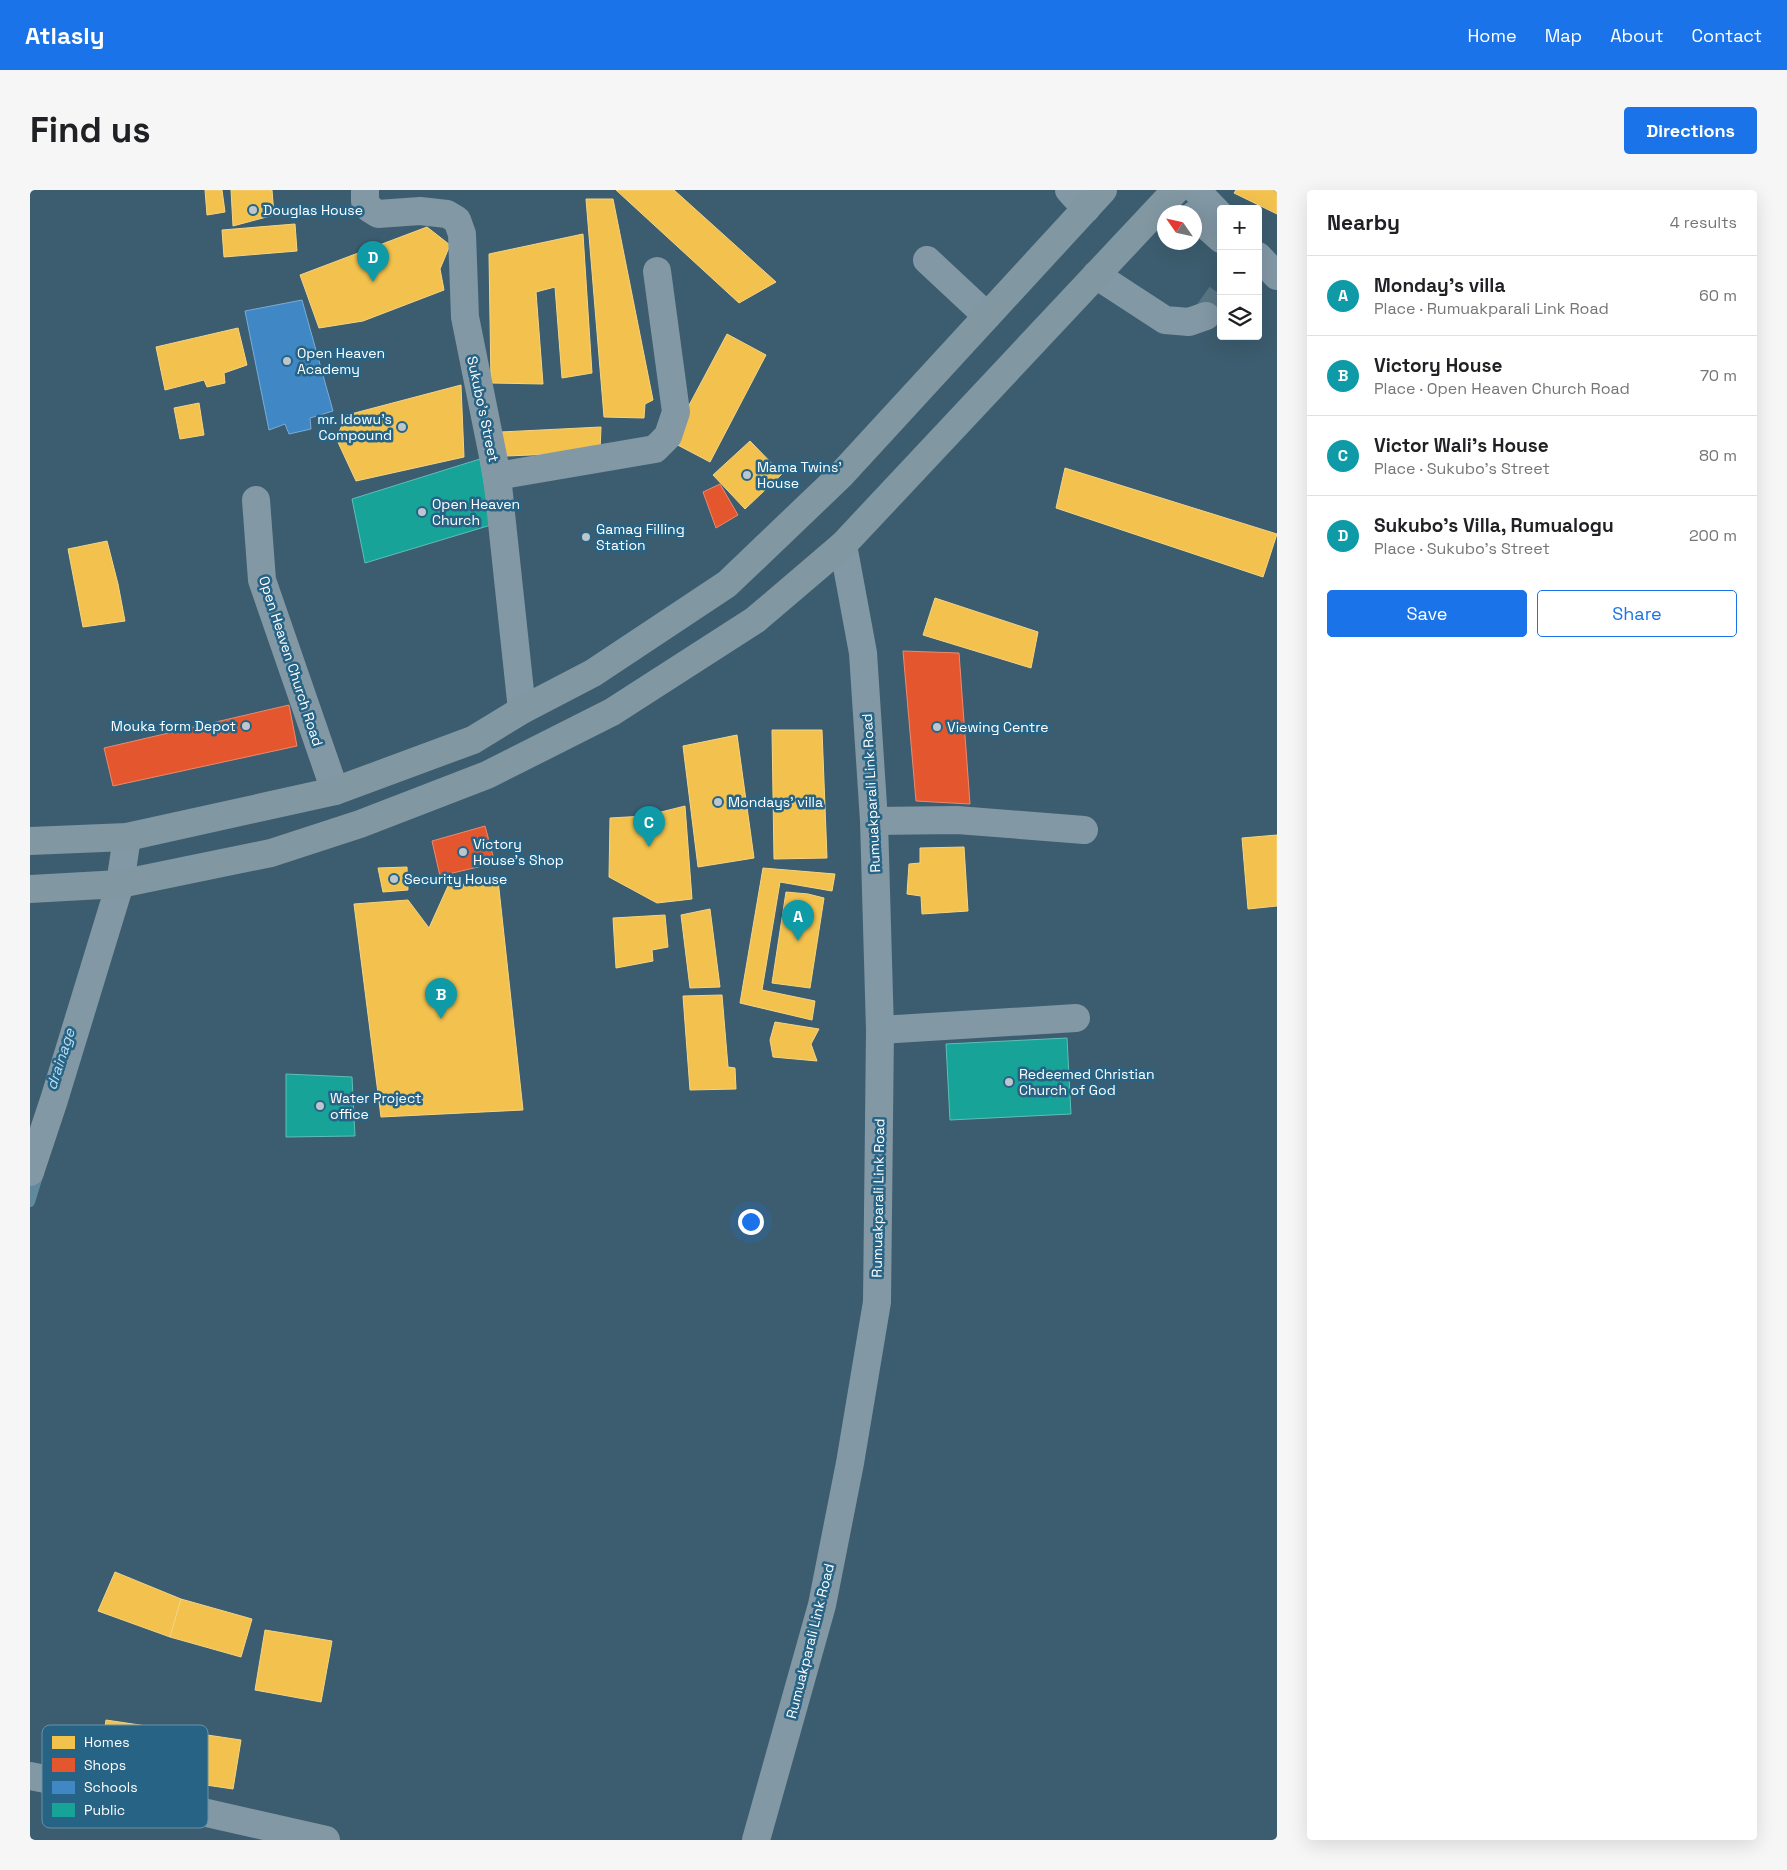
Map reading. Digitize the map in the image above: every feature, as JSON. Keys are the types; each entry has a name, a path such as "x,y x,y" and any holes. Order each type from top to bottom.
{"main road":[{"path":"30,889 120,884 271,853 360,824 487,775 612,712 755,620 843,545 1096,275 1181,192"},
{"path":"30,841 127,838 335,791 473,740 522,710 593,674 727,584 840,476 987,316 1086,196"}],"street":[{"name":"Sukubo's Street","path":"366,190 365,202 370,209 378,214 420,211 447,214 457,220 462,234 465,317 497,476 522,710"},
{"path":"1181,192 1188,205"},
{"path":"1181,192 1217,214"},
{"path":"1202,222 1217,235"},
{"path":"927,260 987,316"},
{"path":"1262,260 1277,276"},
{"path":"497,476 655,449 668,436 676,412 657,271"},
{"path":"1096,275 1165,320 1189,322 1206,316"},
{"name":"Open Heaven Church Road","path":"256,500 262,580 335,791"},
{"name":"Rumuakparali Link Road","path":"756,1840 822,1605 850,1463 877,1302 880,1030 874,821 863,653 843,545"},
{"path":"874,821 957,820 1084,830"},
{"path":"30,1172 120,884 127,838"},
{"path":"880,1030 1076,1018"},
{"path":"208,1813 326,1840"}],"building: Homes":[{"path":"205,190 222,190 225,212 207,215"},
{"name":"Douglas House","path":"231,190 272,190 274,215 233,226"},
{"path":"616,190 674,190 776,282 739,303"},
{"path":"1236,190 1277,190 1277,214 1262,205 1234,193"},
{"path":"586,199 613,199 653,400 645,404 644,418 604,417"},
{"path":"295,224 297,251 224,257 222,230"},
{"path":"427,227 450,245 440,269 444,290 363,321 319,328 300,275"},
{"path":"583,234 592,373 562,378 555,287 536,292 543,384 491,383 489,254"},
{"path":"238,328 247,365 224,373 225,383 207,387 204,380 165,390 156,347"},
{"path":"727,334 766,355 710,462 670,441"},
{"name":"mr. Idowu's Compound","path":"461,385 464,457 356,481 336,438 347,415"},
{"path":"199,403 204,435 180,439 174,408"},
{"path":"601,427 600,452 507,456 501,432"},
{"name":"Mama Twins' House","path":"750,441 782,474 745,509 713,475"},
{"path":"1065,468 1277,534 1263,577 1056,508"},
{"path":"107,541 125,621 83,627 68,549"},
{"path":"935,598 1038,632 1031,668 923,635"},
{"name":"Mondays' villa","path":"772,730 822,730 827,858 774,859"},
{"name":"Mondays' villa","path":"737,735 754,858 698,867 683,746"},
{"path":"685,806 692,899 657,903 609,877 610,818 645,816"},
{"path":"1277,835 1277,906 1248,909 1242,838"},
{"path":"964,847 968,911 922,914 921,896 907,894 909,864 920,863 920,848"},
{"name":"Security House","path":"407,867 408,890 383,892 378,868"},
{"path":"763,868 835,874 832,891 780,882 762,990 815,1001 812,1020 740,1003"},
{"path":"498,880 523,1110 381,1117 354,904 408,900 429,928 448,886"},
{"path":"786,892 824,898 810,988 772,983"},
{"path":"710,909 720,987 690,988 681,915"},
{"path":"665,915 668,947 652,950 653,961 616,968 613,918"},
{"path":"722,995 728,1067 735,1068 736,1089 690,1090 683,996"},
{"path":"775,1022 819,1029 811,1044 817,1061 773,1057 770,1040"},
{"path":"115,1572 181,1599 170,1637 98,1611"},
{"path":"181,1599 252,1619 241,1657 170,1637"},
{"path":"265,1630 332,1641 321,1702 255,1690"},
{"path":"106,1720 140,1725 105,1725"},
{"path":"208,1735 241,1740 233,1789 208,1785"}],"building: Shops":[{"path":"720,484 738,515 716,528 703,492"},
{"name":"Viewing Centre","path":"903,651 959,653 970,804 916,801"},
{"name":"Mouka form Depot","path":"289,705 297,746 113,786 104,748"},
{"name":"Victory House's Shop","path":"485,826 495,863 440,876 432,841"}],"building: Schools":[{"name":"Open Heaven Academy","path":"302,300 333,411 310,418 311,429 289,434 285,424 269,430 245,311"}],"building: Public":[{"name":"Open Heaven Church","path":"480,459 491,525 365,563 352,499"},
{"name":"Redeemed Christian Church of God","path":"1067,1038 1071,1114 950,1120 946,1044"},
{"name":"Water Project office","path":"286,1074 352,1077 355,1136 286,1137"}],"waterway":[{"name":"drainage","path":"30,1202 39,1173"}],"tunnel":[{"path":"1206,316 1217,301"}],"place":[{"name":"Douglas House","path":"253,210"},
{"name":"Sukubo's Villa, Rumualogu","path":"373,282"},
{"name":"Open Heaven Academy","path":"287,361"},
{"name":"mr. Idowu's Compound","path":"402,427"},
{"name":"Mama Twins' House","path":"747,475"},
{"name":"Open Heaven Church","path":"422,512"},
{"name":"Gamag Filling Station","path":"586,537"},
{"name":"Mouka form Depot","path":"246,726"},
{"name":"Viewing Centre","path":"937,727"},
{"name":"Mondays' villa","path":"718,802"},
{"name":"Victor Wali's House","path":"649,847"},
{"name":"Victory House's Shop","path":"463,852"},
{"name":"Security House","path":"394,879"},
{"name":"Monday's villa","path":"798,941"},
{"name":"Victory House","path":"441,1019"},
{"name":"Redeemed Christian Church of God","path":"1009,1082"},
{"name":"Water Project office","path":"320,1106"}]}
